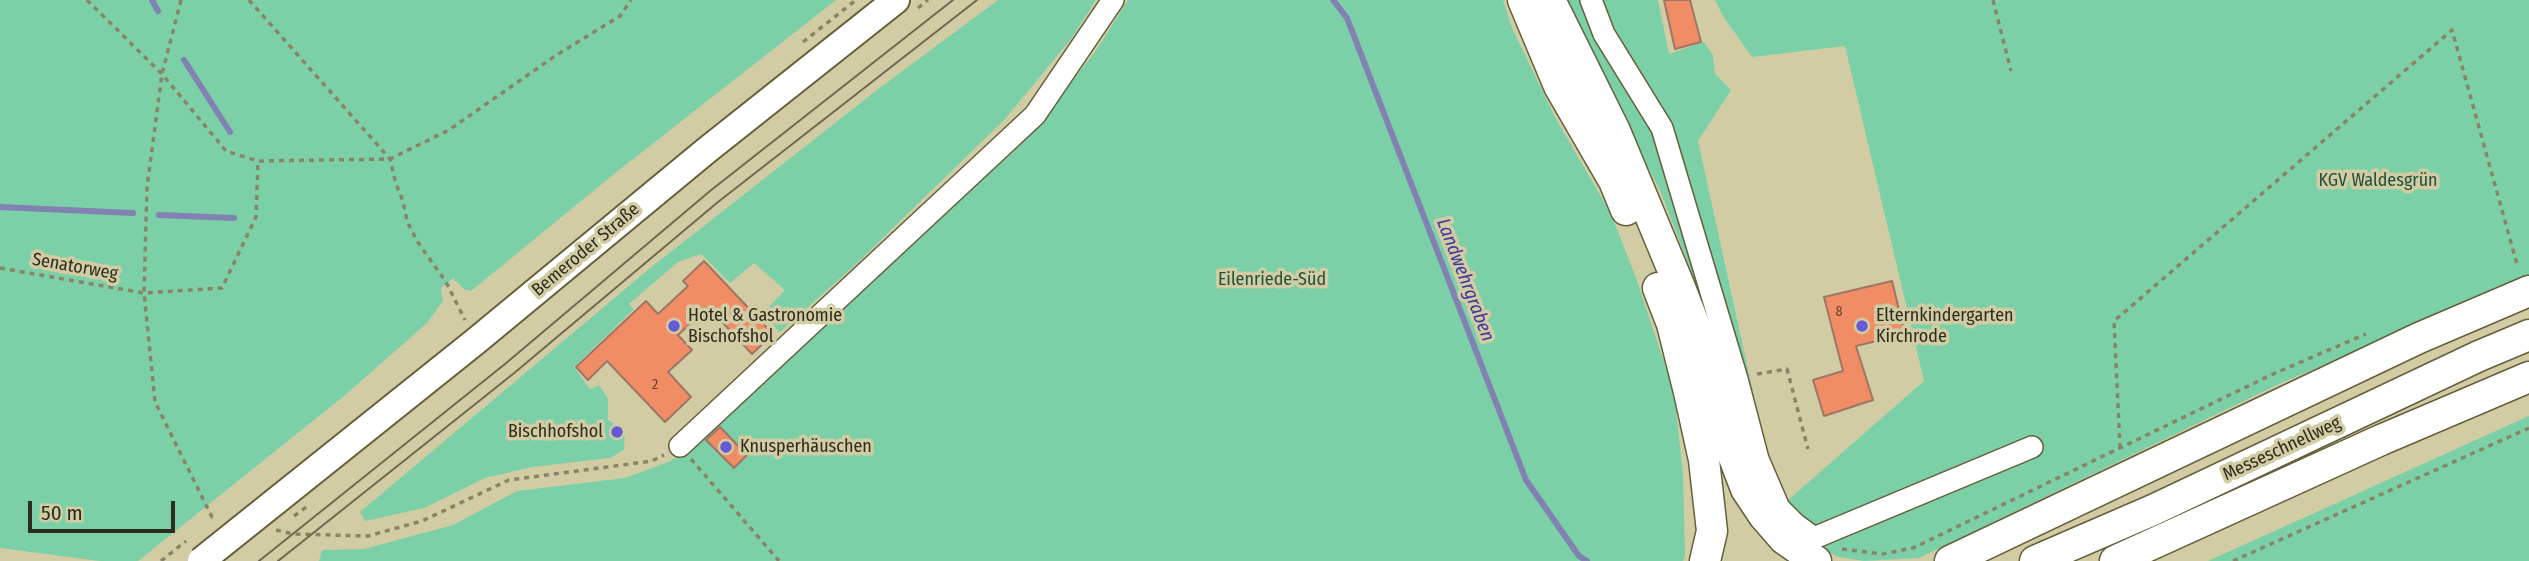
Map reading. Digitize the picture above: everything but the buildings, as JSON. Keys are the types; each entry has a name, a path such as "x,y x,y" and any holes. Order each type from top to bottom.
{"highway":[{"path":"1523,0 1559,86 1614,181 1672,324 1704,460 1712,531 1705,561"},
{"path":"1550,0 1615,131 1679,285 1708,360 1733,455 1746,489 1784,539 1815,550"},
{"path":"1950,561 2419,338 2518,277"},
{"path":"2365,409 2428,361 2529,309"},
{"name":"Messeschnellweg","path":"2035,561 2154,510 2365,409 2529,335"},
{"name":"Messeschnellweg","path":"2115,561 2381,440 2529,377"}],"main road":[{"name":"Bemeroder Straße","path":"201,561 895,0"}],"lane":[{"path":"680,446 1035,115 1113,0"},
{"path":"1591,0 1604,34 1662,128 1737,379 1758,459 1779,508 1815,550 2032,447"}],"path":[{"path":"87,0 162,74 226,151 258,161 390,159 449,130 555,56 620,16 631,0"},
{"path":"181,0 162,74 147,187 144,293 155,402 212,517 225,520"},
{"path":"249,0 390,159 407,222 446,282 461,312"},
{"path":"1993,0 2011,71"},
{"path":"2120,448 2115,321 2452,30 2518,277"},
{"name":"Senatorweg","path":"0,268 144,293 222,288 256,217 258,161"},
{"path":"2518,277 2529,264"},
{"path":"1815,550 1842,549 1882,554 1913,548 2273,374 2371,332"},
{"path":"1737,379 1787,369 1808,449"},
{"path":"2233,561 2529,428"},
{"path":"266,528 293,534 368,536 422,521 509,480 652,461 680,446 779,561"}],"green space":[{"path":"0,0 836,0 614,174 471,291 464,289 453,278 441,288 443,301 427,323 344,396 138,561 100,561 0,548"},
{"path":"998,0 1096,0 1071,39 1005,119 854,266 780,332 769,322 765,311 785,290 754,263 730,283 701,254 678,262 629,304 634,309 574,367 590,389 599,385 608,399 608,420 625,430 624,450 610,458 532,467 485,478 424,508 365,521 360,512 649,269 877,90"},
{"name":"Eilenriede-Süd","path":"1128,0 1503,0 1512,28 1556,119 1611,214 1636,278 1674,392 1683,474 1683,561 319,561 322,550 364,549 453,525 517,491 625,478 671,461 698,440 1029,135 1095,52"},
{"path":"1559,0 1658,0 1669,54 1704,42 1713,55 1715,74 1731,90 1698,141 1765,447 1717,353 1689,266 1660,190"},
{"name":"KGV Waldesgrün","path":"1715,0 2529,0 2529,278 2279,384 1919,558 1864,561 1839,557 1814,546 1779,508 1924,381 1845,46 1752,57"},
{"path":"2529,416 2529,561 2208,561"}],"waterway":[{"path":"152,0 158,11"},
{"name":"Landwehrgraben","path":"1333,0 1347,18 1526,480 1579,556 1587,561"},
{"path":"184,60 230,132"},
{"path":"0,207 133,213"},
{"path":"159,215 234,218"}],"tram line":[{"path":"259,561 505,364 710,191 953,0"},
{"path":"278,561 513,374 718,202 977,0"}],"place":[{"name":"Hotel & Gastronomie Bischofshol","path":"674,326"},
{"name":"Elternkindergarten Kirchrode","path":"1862,326"},
{"name":"Bischhofshol","path":"617,432"},
{"name":"Knusperhäuschen","path":"726,447"}]}
